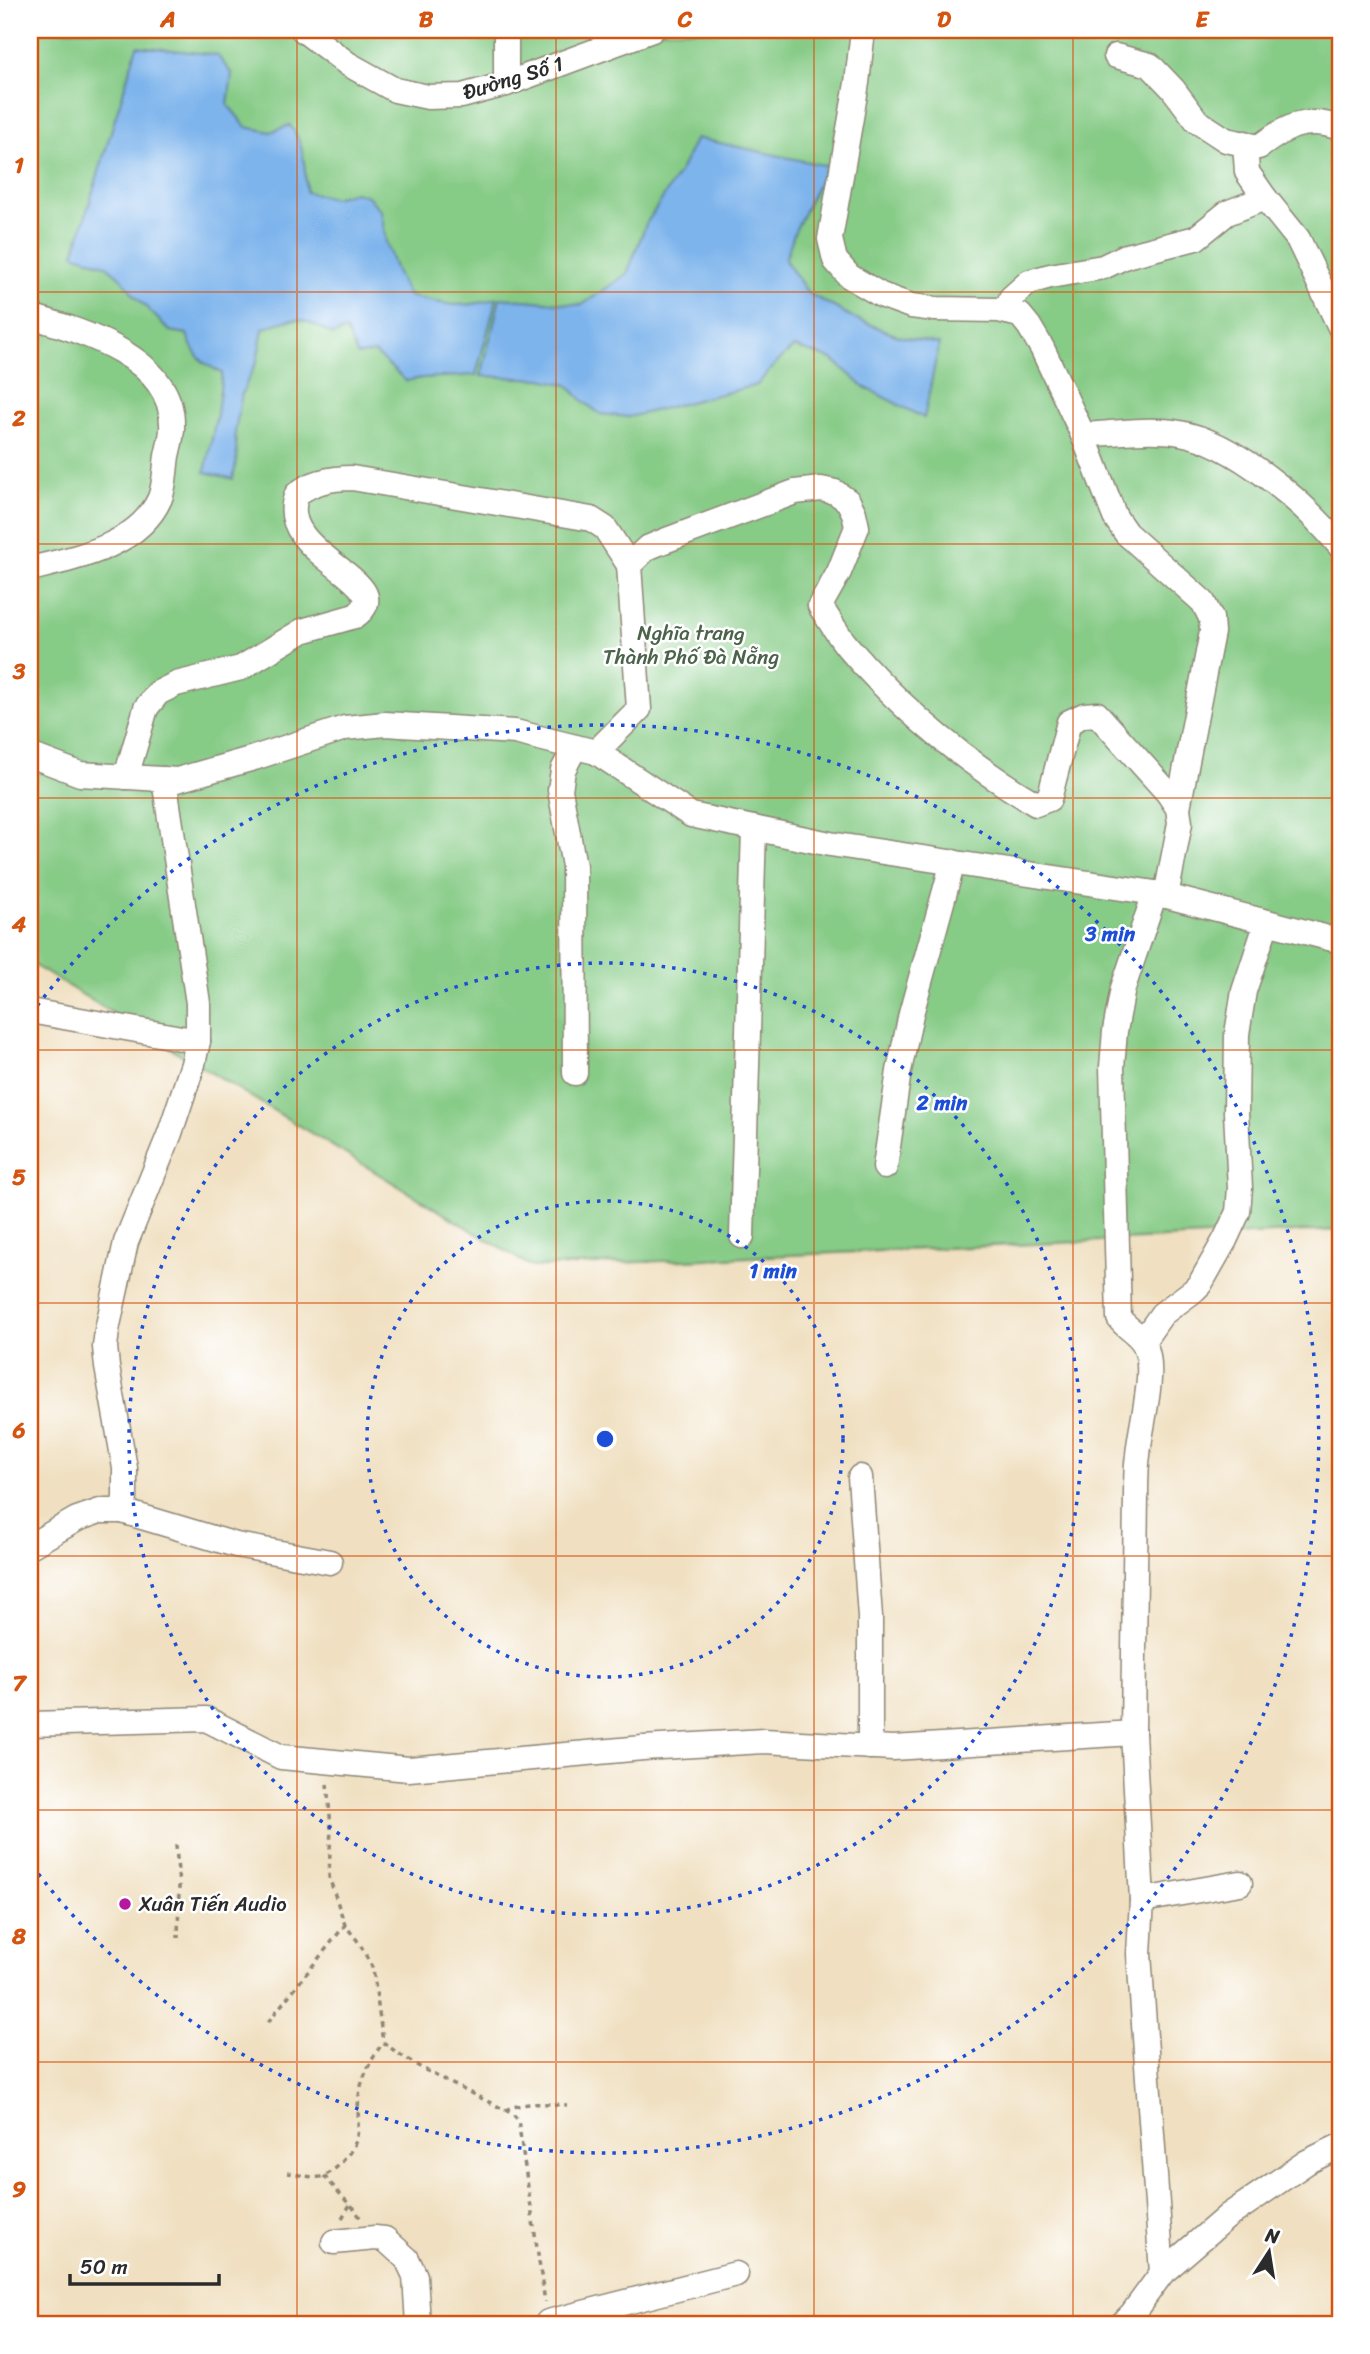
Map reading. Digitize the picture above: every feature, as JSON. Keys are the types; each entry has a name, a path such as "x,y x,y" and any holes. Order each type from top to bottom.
{"street":[{"name":"Đường Số 1","path":"303,30 348,64 395,90 428,96 462,96 506,84 623,35 652,30"},
{"path":"506,30 506,84"},
{"path":"863,30 857,83 830,239 835,260 849,276 881,295 911,306 1020,315 1029,326 1083,435 1115,517 1126,533 1203,601 1211,618 1212,632 1178,808 1180,823 1161,894 1123,988 1112,1067 1119,1318 1124,1326 1143,1341 1149,1360 1136,1481 1133,1733 1142,1900 1139,1954 1162,2273"},
{"path":"1116,56 1150,65 1173,89 1197,121 1226,140 1259,146 1281,130 1307,122 1340,128"},
{"path":"1245,144 1247,172 1298,239 1340,327"},
{"path":"1008,312 1011,298 1029,282 1103,267 1126,256 1196,239 1227,214 1265,198"},
{"path":"30,316 80,331 127,354 151,375 168,399 173,424 161,495 151,516 135,530 110,545 73,559 30,569"},
{"path":"1083,435 1158,431 1201,438 1223,448 1268,477 1318,519 1340,546"},
{"path":"126,777 146,708 158,693 176,684 241,668 302,631 361,612 365,595 358,582 316,550 298,531 294,521 292,512 297,494 316,483 352,478 591,519 605,528 629,565 639,709 585,749 563,770 560,790 574,866 575,1073"},
{"path":"629,565 647,548 795,492 821,489 835,492 848,501 857,527 839,572 820,606 846,645 927,726 1002,784 1036,804 1049,799 1069,722 1084,715 1097,714 1168,793 1178,808"},
{"path":"30,755 80,774 177,780 345,728 385,724 514,732 585,749 691,815 830,844 1161,894 1340,941"},
{"path":"122,1511 125,1468 107,1367 107,1330 126,1242 170,1132 198,1041 198,1003 164,779"},
{"path":"742,1236 754,828"},
{"path":"885,1167 899,1071 911,1014 953,862"},
{"path":"1143,1341 1162,1314 1194,1291 1226,1240 1238,1212 1240,1188 1236,1112 1237,1034 1244,990 1267,922"},
{"path":"30,1011 198,1041"},
{"path":"860,1477 870,1617 870,1746"},
{"path":"30,1546 77,1519 100,1511 122,1511 236,1545 330,1562"},
{"path":"30,1724 206,1719 281,1757 409,1769 643,1748 764,1741 893,1748 1133,1733"},
{"path":"1142,1900 1240,1883"},
{"path":"1122,2324 1162,2273 1228,2216 1307,2162 1340,2146"},
{"path":"334,2242 384,2239 407,2259 415,2276 418,2324"},
{"path":"549,2323 736,2274"}],"path":[{"path":"287,2173 324,2176 346,2158 356,2141 359,2097 368,2064 383,2042 373,1969 360,1944 345,1925 329,1877 331,1826 325,1760"},
{"path":"176,1845 178,1938"},
{"path":"268,2022 345,1925"},
{"path":"383,2042 443,2079 513,2114 518,2120 549,2323"},
{"path":"505,2110 518,2104 530,2103 567,2105"},
{"path":"324,2176 349,2205 355,2208 361,2220"}],"green space":[{"name":"Nghĩa trang Thành Phố Đà Nẵng","path":"30,30 1340,30 1340,1230 532,1267 30,963"}],"water":[{"path":"137,46 217,55 232,74 228,105 246,127 271,132 290,125 299,140 306,192 333,198 355,192 368,196 381,211 386,242 396,271 409,296 464,305 497,298 476,375 406,381 375,353 357,355 346,330 333,335 299,320 274,324 263,329 257,361 242,393 235,432 237,457 233,479 205,472 222,373 200,358 187,334 170,331 121,278 105,265 74,254"},
{"path":"696,138 827,166 795,231 785,260 808,293 854,318 898,336 939,344 924,418 864,387 832,359 794,347 757,385 629,417 600,414 568,385 542,379 481,376 500,298 582,305 627,274 646,224 680,171"}],"place":[{"name":"Xuân Tiến Audio","path":"125,1904"}]}
